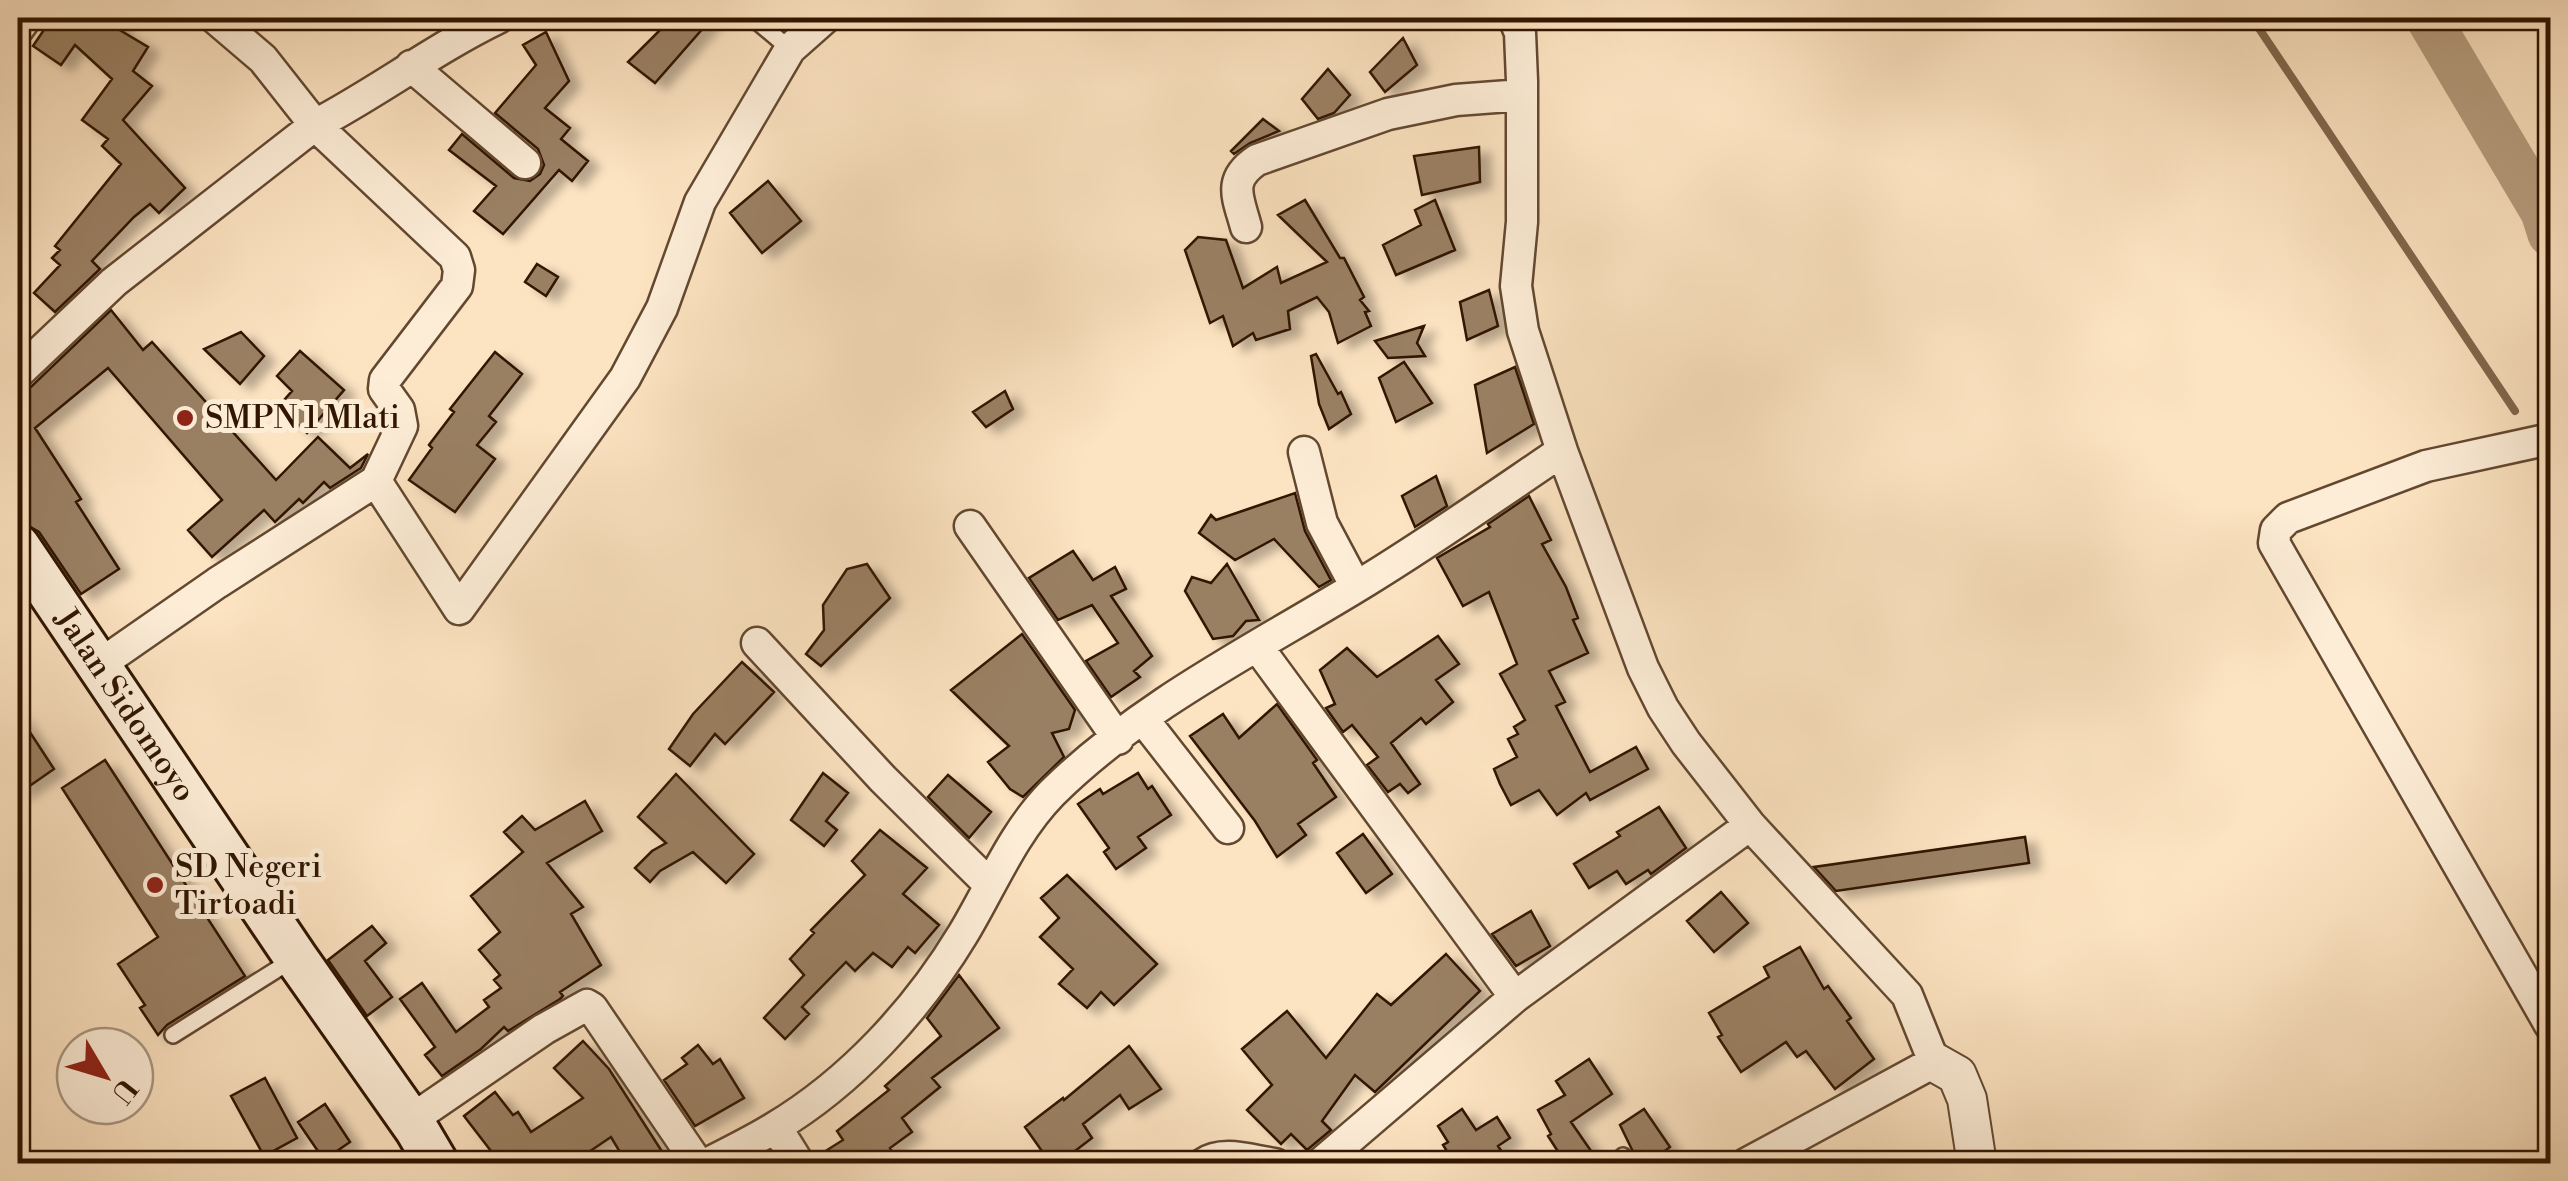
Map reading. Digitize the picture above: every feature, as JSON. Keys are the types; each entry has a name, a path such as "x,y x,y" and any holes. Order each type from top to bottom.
{"main road":[{"name":"Jalan Sidomoyo","path":"18,546 296,958 411,1120 437,1164"}],"street":[{"path":"18,29 26,18"},
{"path":"99,665 376,480 402,426 399,410 384,389 384,380 456,286 459,270 455,257 315,126 264,59 215,18"},
{"path":"18,374 114,282 315,126 498,18"},
{"path":"376,480 459,609 625,378 646,344 700,202 790,49 825,18"},
{"path":"1514,18 1520,33 1522,94 1522,222 1516,286 1523,331 1562,451 1643,668 1663,708 1750,825 1907,995 1934,1062 1957,1074 1968,1099 1977,1164"},
{"path":"411,66 525,163"},
{"path":"1246,227 1236,185 1240,173 1257,160 1388,114 1456,100 1522,94"},
{"path":"2550,439 2426,466 2322,505 2288,518 2276,530 2274,543 2550,1025"},
{"path":"707,1164 776,1127 832,1086 883,1040 963,934 1028,822 1053,793 1143,719 1356,587 1562,451"},
{"path":"1304,452 1322,523 1356,587"},
{"path":"970,526 1118,739"},
{"path":"756,643 883,779 989,884"},
{"path":"1257,646 1515,997"},
{"path":"1143,719 1228,828"},
{"path":"1320,1164 1515,997 1750,825"},
{"path":"411,1120 544,1028 587,1005 698,1164"},
{"path":"1746,1164 1934,1062"},
{"path":"776,1127 799,1164"},
{"path":"1203,1164 1213,1157 1226,1156 1275,1164"}],"lane":[{"path":"753,18 790,49"},
{"path":"173,1035 296,958"}],"building":[{"path":"52,18 111,18 121,22 118,29 148,47 133,71 152,86 123,120 185,188 159,213 150,204 134,217 92,261 100,269 55,312 34,293 60,265 52,258 60,250 55,246 121,164 102,146 108,139 82,120 112,79 75,45 61,65 33,46"},
{"path":"672,18 712,18 655,83 628,62"},
{"path":"546,32 569,81 545,108 570,128 561,139 588,161 572,181 559,170 503,234 474,211 496,186 449,150 462,134 514,178 530,181 540,174 544,165 538,149 495,113 536,65 523,45"},
{"path":"1403,38 1417,65 1385,92 1370,72"},
{"path":"1328,69 1350,95 1334,113 1318,119 1302,99"},
{"path":"1263,119 1279,131 1234,154 1231,151"},
{"path":"1479,147 1480,182 1422,195 1414,156"},
{"path":"768,181 801,221 762,253 730,213"},
{"path":"1305,200 1340,258 1344,258 1364,297 1360,300 1369,311 1365,312 1371,326 1338,343 1329,312 1317,297 1288,311 1290,329 1256,340 1253,333 1233,346 1223,316 1210,323 1185,250 1198,237 1226,240 1243,288 1277,267 1281,283 1327,262 1278,215"},
{"path":"1435,200 1455,250 1396,275 1383,245 1421,225 1415,210"},
{"path":"537,264 558,277 546,296 525,282"},
{"path":"1489,290 1498,326 1467,340 1460,302"},
{"path":"111,310 143,350 152,342 276,480 318,437 350,468 368,454 361,468 330,488 324,482 275,522 264,510 212,557 188,530 222,500 108,368 35,428 81,499 76,502 119,569 81,594 39,532 18,520 18,391 31,387"},
{"path":"1424,326 1417,343 1425,356 1388,358 1375,341"},
{"path":"241,332 264,356 240,384 204,349"},
{"path":"300,351 344,390 307,433 278,407 292,391 277,376"},
{"path":"495,352 522,374 489,416 496,422 477,445 495,459 455,512 409,480 454,412 450,409"},
{"path":"1316,354 1351,414 1329,429 1319,404 1311,356"},
{"path":"1404,362 1432,403 1396,422 1379,378"},
{"path":"1515,367 1534,424 1487,453 1475,385"},
{"path":"1005,391 1013,409 986,427 973,412"},
{"path":"1436,476 1447,506 1415,527 1402,496"},
{"path":"1295,493 1305,531 1331,580 1319,587 1274,539 1235,560 1199,533 1211,515 1216,520"},
{"path":"1529,496 1551,540 1542,544 1566,587 1578,618 1573,620 1588,653 1549,671 1565,702 1556,706 1590,772 1636,747 1648,769 1590,800 1586,793 1557,815 1539,790 1511,805 1500,784 1494,769 1517,757 1508,739 1518,734 1514,727 1525,720 1500,674 1517,664 1489,592 1463,606 1437,558 1490,527 1488,524"},
{"path":"1073,551 1093,580 1115,567 1126,589 1111,596 1152,656 1134,671 1140,677 1111,697 1086,661 1118,643 1092,605 1058,620 1029,578"},
{"path":"867,564 890,598 821,666 806,654 824,630 823,605 847,569"},
{"path":"1227,564 1259,620 1246,621 1233,636 1213,639 1185,591 1192,577 1211,583"},
{"path":"1022,634 1075,710 1069,729 1052,733 1064,757 1023,797 1010,789 988,762 1009,746 951,690"},
{"path":"1438,636 1459,664 1436,680 1453,702 1426,724 1421,718 1391,743 1420,784 1408,793 1400,784 1388,792 1367,765 1378,757 1352,725 1343,732 1326,708 1335,704 1320,670 1347,648 1377,677"},
{"path":"742,662 774,692 725,744 715,734 690,766 669,749 693,714"},
{"path":"1277,704 1317,760 1313,763 1336,797 1298,824 1306,835 1277,857 1255,821 1190,736 1223,714 1239,738"},
{"path":"18,714 54,769 18,794"},
{"name":"SD Negeri Tirtoadi","path":"105,760 245,976 167,1025 158,1035 140,1008 145,1005 118,964 158,937 62,788"},
{"path":"823,773 848,793 826,821 837,830 824,846 791,820"},
{"path":"1138,773 1171,815 1138,837 1146,848 1116,869 1104,852 1109,848 1078,804 1100,789 1103,794"},
{"path":"676,774 754,854 726,883 693,852 660,871 650,882 635,868 666,843 638,817"},
{"path":"948,775 991,812 969,838 928,797"},
{"path":"585,801 602,831 547,863 583,907 571,914 601,965 560,992 560,999 508,1031 504,1027 442,1076 425,1055 435,1047 400,999 422,983 456,1032 489,1007 484,1000 501,988 494,980 500,975 479,950 500,932 471,896 523,852 504,832 522,816 535,830"},
{"path":"1659,807 1686,848 1651,874 1648,870 1626,884 1617,871 1589,888 1574,864"},
{"path":"880,830 927,868 903,894 939,925 915,953 908,947 892,967 873,953 855,971 846,962 802,1007 809,1014 785,1039 764,1018 804,975 790,959 814,933 811,930 865,875 852,861"},
{"path":"1363,834 1392,874 1366,893 1337,853"},
{"path":"2025,837 2029,863 1836,891 1814,867"},
{"path":"1067,875 1157,964 1114,1005 1101,992 1087,1008 1059,984 1073,969 1040,937 1059,918 1041,898"},
{"path":"1721,892 1748,923 1714,952 1687,921"},
{"path":"1531,911 1550,946 1516,966 1492,934"},
{"path":"372,926 386,943 365,961 392,997 367,1016 328,960"},
{"path":"1800,947 1824,989 1828,986 1851,1018 1847,1021 1874,1059 1835,1089 1806,1051 1797,1057 1786,1042 1741,1072 1718,1037 1722,1035 1709,1013 1769,977 1764,967"},
{"path":"1446,954 1480,991 1375,1092 1355,1075 1322,1121 1331,1130 1307,1150 1291,1134 1281,1144 1247,1110 1272,1085 1242,1049 1287,1011 1326,1058 1377,994 1391,1005"},
{"path":"959,975 999,1028 932,1078 940,1087 902,1118 912,1132 890,1148 899,1164 818,1164 816,1157 843,1140 837,1131 889,1090 885,1086 941,1036 927,1018"},
{"path":"583,1041 609,1069 670,1164 627,1164 611,1137 571,1164 501,1164 464,1116 495,1092 513,1115 518,1112 531,1132 583,1098 554,1068"},
{"path":"698,1045 713,1064 720,1059 744,1098 695,1126 664,1080 687,1064 682,1058"},
{"path":"1129,1046 1161,1089 1129,1109 1120,1095 1083,1124 1092,1138 1058,1164 1051,1164 1025,1127"},
{"path":"1589,1059 1612,1094 1571,1122 1600,1164 1566,1164 1548,1136 1551,1134 1538,1110 1565,1095 1556,1081"},
{"path":"265,1078 297,1138 264,1156 231,1096"},
{"path":"325,1104 350,1142 324,1160 298,1122"},
{"path":"1462,1109 1476,1130 1497,1117 1510,1138 1498,1146 1510,1164 1455,1164 1443,1145 1448,1142 1438,1126"},
{"path":"1644,1109 1670,1147 1647,1164 1639,1164 1620,1125"}],"waterway":[{"path":"2252,18 2515,411"},
{"path":"2428,18 2543,212 2550,234"},
{"path":"2542,18 2550,33"}],"place":[{"name":"SMPN 1 Mlati","path":"185,418"},
{"name":"SD Negeri Tirtoadi","path":"155,885"}]}
